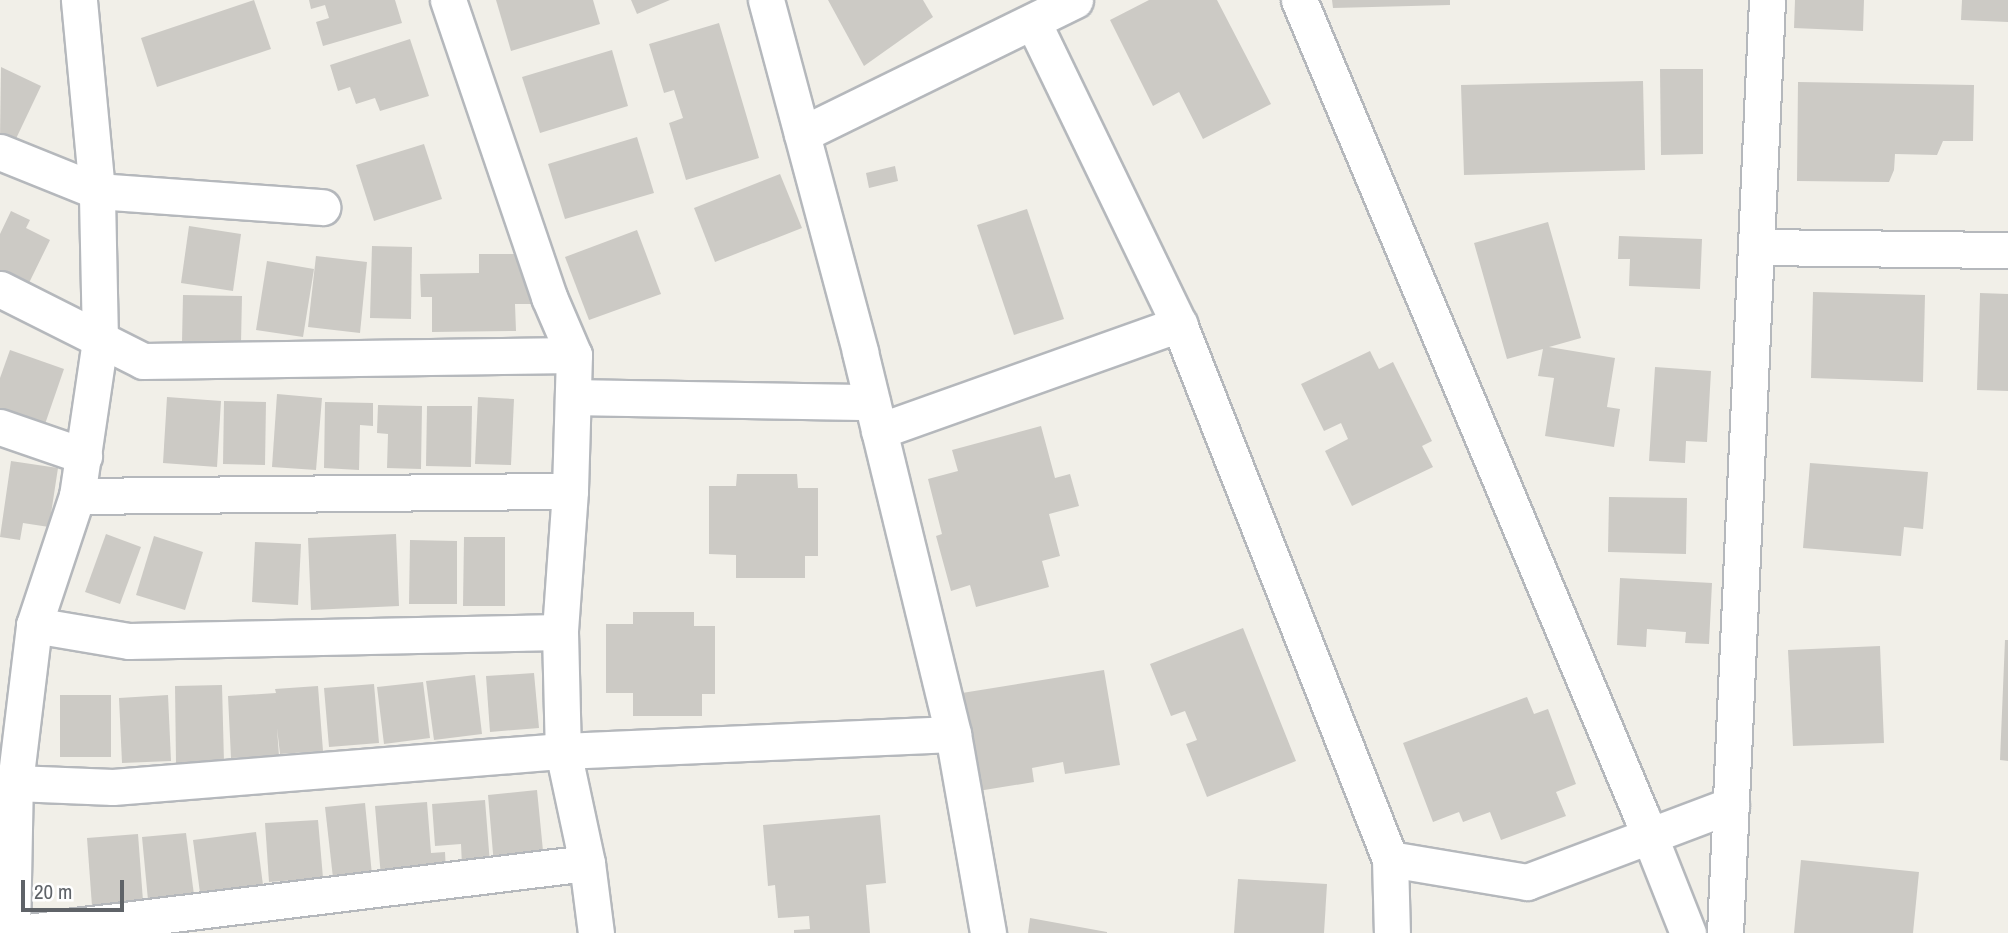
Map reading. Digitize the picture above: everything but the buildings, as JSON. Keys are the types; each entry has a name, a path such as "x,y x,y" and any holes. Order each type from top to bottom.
{"street":[{"path":"12,933 15,783 34,625 77,496 100,340 97,191 79,0"},
{"path":"448,0 549,297 575,355 570,491 560,632 563,751 587,863 596,933"},
{"path":"766,0 876,417 953,734 988,933"},
{"path":"802,134 1075,0"},
{"path":"1299,0 1688,933"},
{"path":"1725,933 1766,0"},
{"path":"1033,22 1179,324 1390,859 1392,933"},
{"path":"0,152 97,191 323,207"},
{"path":"1757,247 2008,250"},
{"path":"0,289 143,360 232,362 575,355"},
{"path":"573,397 876,417 1179,324"},
{"path":"0,427 84,456"},
{"path":"77,496 570,491"},
{"path":"34,625 129,641 560,632"},
{"path":"15,783 113,787 563,751 953,734"},
{"path":"1390,859 1527,882 1731,806"},
{"path":"19,933 587,863"}]}
